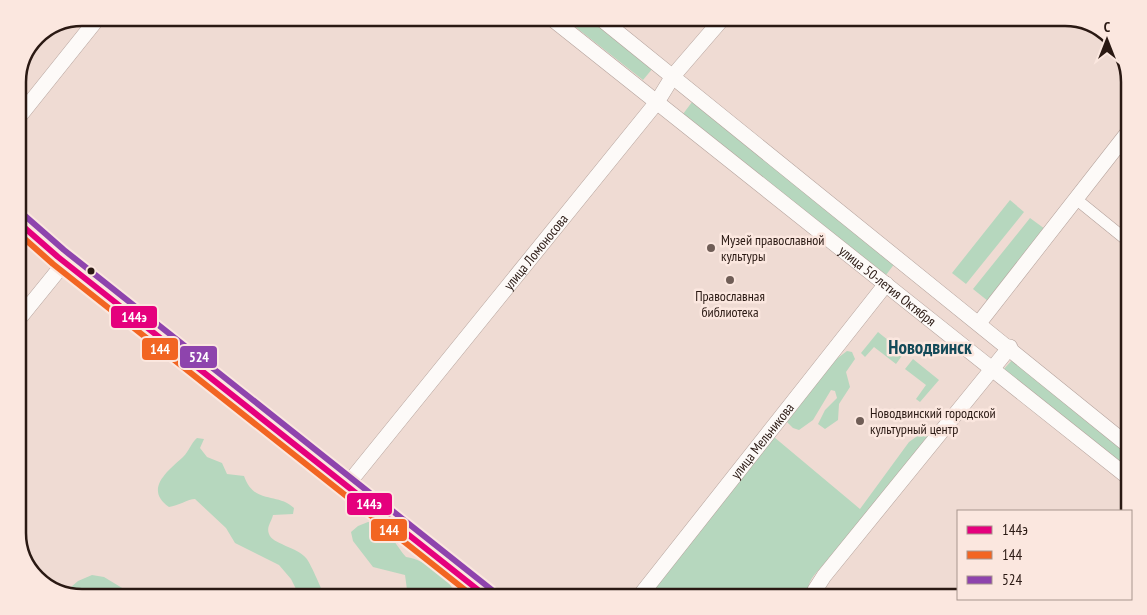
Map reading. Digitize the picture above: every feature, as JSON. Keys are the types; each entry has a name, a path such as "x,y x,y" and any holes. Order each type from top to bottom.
{"main road":[{"path":"26,229 64,262 347,485 475,589"}],"street":[{"path":"26,108 92,26"},
{"name":"улица 50-летия Октября","path":"561,26 1121,471"},
{"name":"улица 50-летия Октября","path":"610,26 873,240 1010,347 1121,439"},
{"name":"улица Ломоносова","path":"347,485 657,102 673,76 716,26"},
{"path":"980,323 1121,141"},
{"path":"1076,199 1121,236"},
{"path":"26,310 64,262"},
{"name":"улица Мельникова","path":"646,589 886,284"},
{"path":"815,589 1010,347"}],"green space":[{"path":"574,26 600,26 653,68 643,80"},
{"path":"692,102 895,263 886,275 683,114"},
{"path":"1010,200 1024,212 966,284 952,273"},
{"path":"1030,218 1045,229 988,301 973,289"},
{"path":"878,332 904,353 896,364 874,347 865,357 861,353"},
{"path":"847,351 852,352 855,359 846,372 850,387 839,404 838,420 825,429 818,424 825,410 837,398 835,391 831,390 813,420 799,430 793,428 787,422 831,363"},
{"path":"913,359 939,380 920,402 916,399 926,385 905,369"},
{"path":"1013,359 1121,446 1121,466 1003,370"},
{"path":"923,432 928,432 931,438 828,562 815,574 808,589 653,589 774,437 860,509 909,442"},
{"path":"197,438 204,439 200,448 207,457 222,463 227,474 244,476 248,485 260,495 280,500 294,508 293,514 273,515 269,526 269,534 275,540 297,551 306,558 321,589 296,589 291,579 279,565 235,543 226,528 195,499 169,507 162,500 158,493 161,480 185,455"},
{"path":"368,522 380,526 406,557 429,566 443,577 453,589 407,589 405,575 373,567 353,541 351,532 358,526"},
{"path":"92,575 104,577 124,589 70,588 78,581"}],"transit line":[{"name":"524","path":"26,217 64,250 491,589"},
{"name":"144э","path":"26,229 58,257 477,589"},
{"name":"144","path":"26,240 53,264 464,589"}],"place":[{"name":"Музей православной культуры","path":"711,248"},
{"name":"Православная библиотека","path":"730,280"},
{"name":"Новодвинский городской культурный центр","path":"860,421"}],"district":[{"name":"Новодвинск","path":"930,347"}]}
